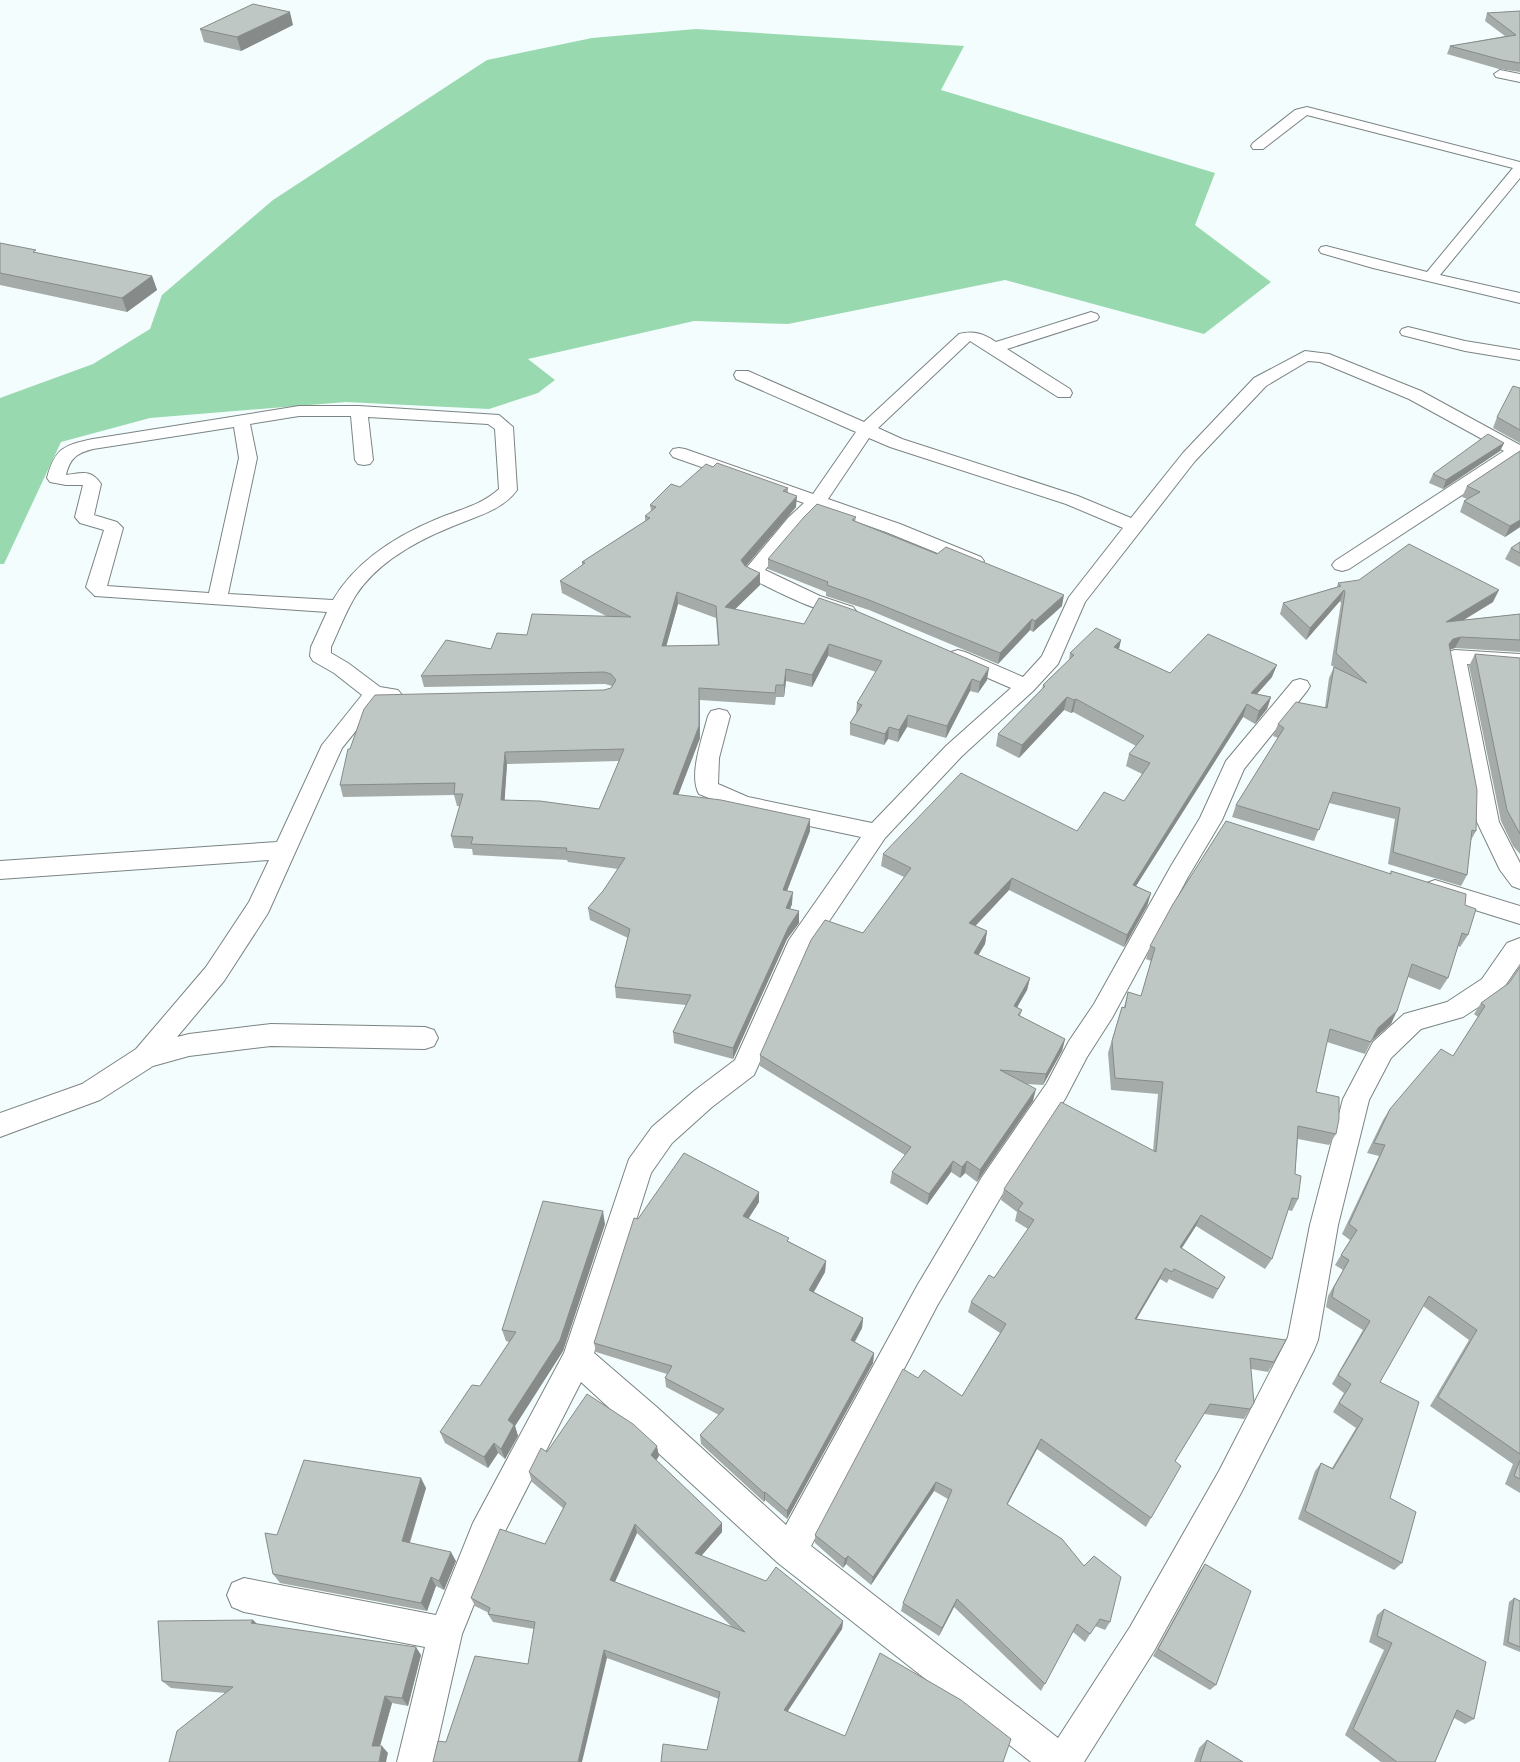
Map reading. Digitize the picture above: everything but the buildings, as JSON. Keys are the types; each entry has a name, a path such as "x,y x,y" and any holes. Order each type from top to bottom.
{"street":[{"path":"1500,74 1520,78"},
{"path":"1258,146 1300,113 1307,111 1520,167 1430,278"},
{"path":"1326,250 1430,278 1520,298"},
{"path":"995,348 1091,317"},
{"path":"1408,332 1465,346 1520,355"},
{"path":"861,616 813,600 753,572 795,522 817,501 866,430 965,337 973,336 995,348 1064,393"},
{"path":"415,1762 445,1634 485,1536 577,1358 639,1168 662,1135 703,1099 745,1067 798,947 876,832 954,751 1026,686 1051,659 1066,597 1136,526 1189,457 1260,382 1304,356 1323,357 1415,396 1518,451 1342,566"},
{"path":"742,375 896,443 1072,500 1136,526"},
{"path":"340,607 102,592 96,587 114,528 84,517 92,484 91,481 86,478 66,480 56,478 61,458 69,451 78,448 299,411 359,411 482,418 500,422 504,427 508,490 502,497 492,503 433,528 377,560 348,591 321,647 320,656 341,668 375,694 410,696"},
{"path":"359,411 364,460"},
{"path":"217,600 248,458 241,420"},
{"path":"679,454 893,528 994,568"},
{"path":"944,651 1026,686"},
{"path":"1516,869 1488,822 1455,658 1520,661"},
{"path":"790,1551 926,1296 992,1186 1056,1092 1078,1049 1102,1011 1179,872 1220,822 1234,766 1300,686"},
{"path":"0,1125 91,1092 145,1057 215,974 259,906 333,745 375,694"},
{"path":"719,716 708,758 707,788 743,804 876,832"},
{"path":"0,870 285,850"},
{"path":"1419,884 1520,915"},
{"path":"577,1358 648,1420 790,1551 1062,1762 1142,1639 1230,1482 1303,1340 1324,1225 1356,1099 1382,1050 1413,1021 1454,1010 1491,986 1516,950 1520,948"},
{"path":"145,1057 189,1045 272,1035 425,1038"},
{"path":"244,1595 445,1634"}],"green space":[{"path":"696,29 964,46 941,90 1215,173 1195,225 1271,282 1204,334 1005,280 788,324 694,321 528,359 555,380 538,393 489,409 346,402 150,418 61,442 4,564 0,564 0,398 93,364 150,329 162,295 273,200 487,60 592,38"}]}
